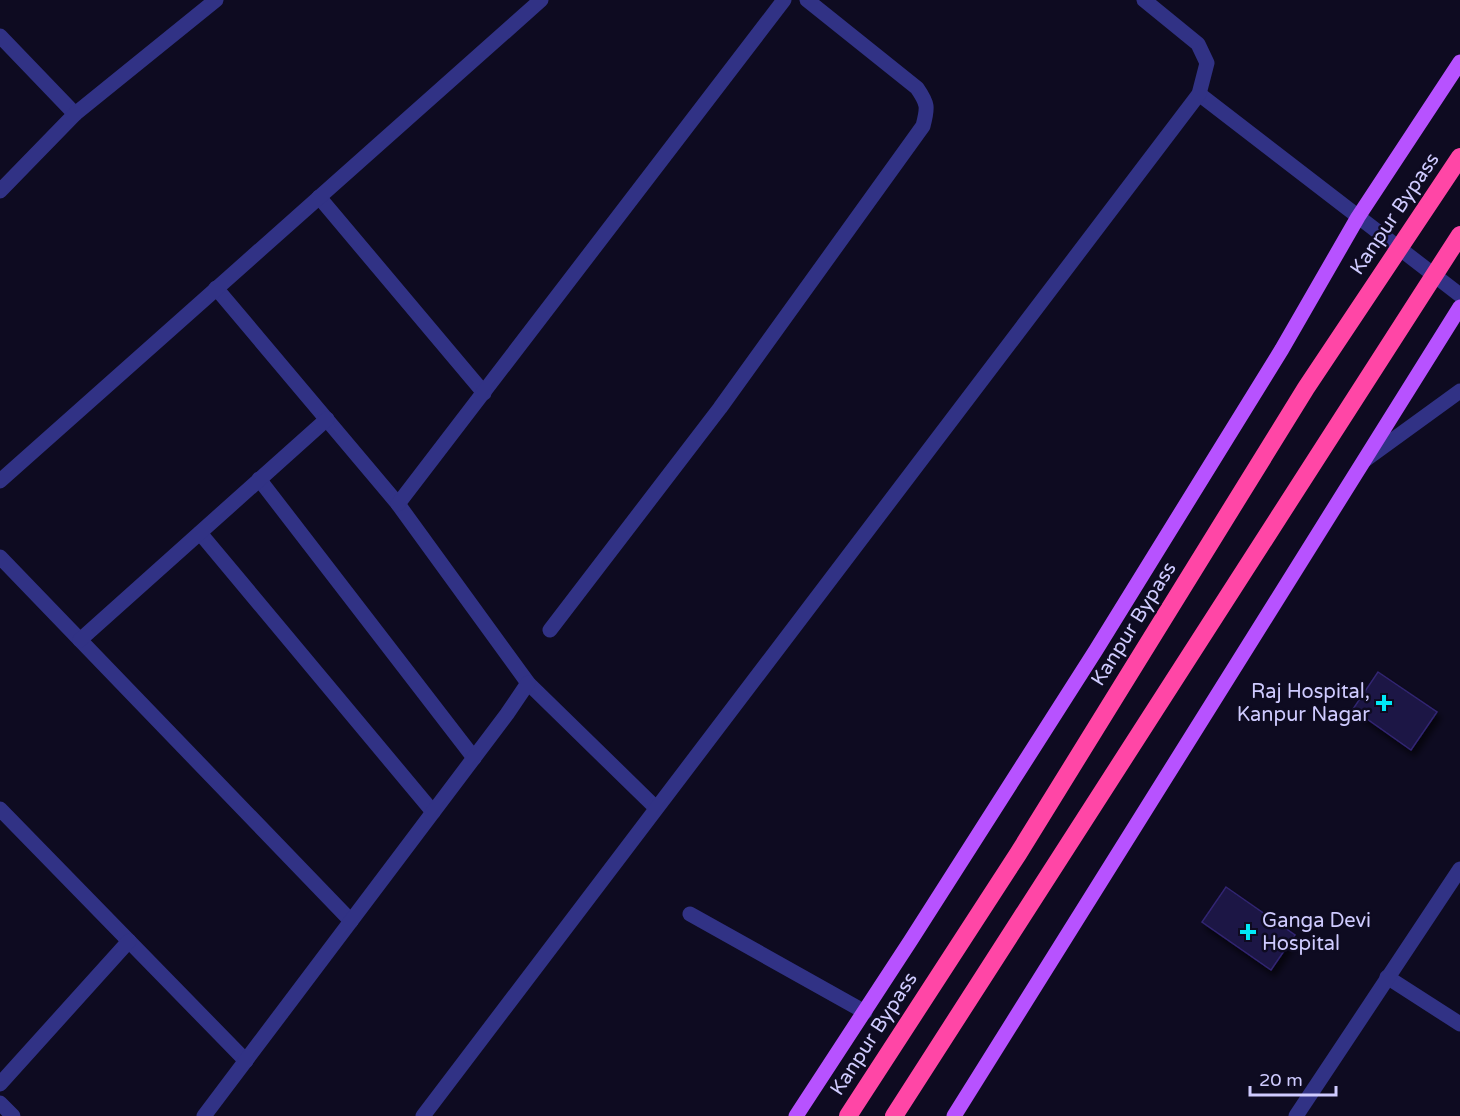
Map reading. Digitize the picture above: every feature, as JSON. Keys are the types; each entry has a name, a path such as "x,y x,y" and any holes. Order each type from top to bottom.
{"highway":[{"name":"Kanpur Bypass","path":"848,1116 1018,854 1306,388 1460,157"},
{"path":"894,1116 1460,235"}],"main road":[{"path":"796,1116 1109,630 1282,349 1358,217 1460,62"},
{"path":"954,1116 1460,307"}],"street":[{"path":"0,191 75,114 216,0"},
{"path":"0,481 541,0"},
{"path":"398,504 784,0"},
{"path":"550,630 720,408 923,126 927,110 926,101 917,88 807,0"},
{"path":"423,1116 1199,94 1207,63 1198,44 1144,0"},
{"path":"0,36 75,114"},
{"path":"1199,94 1460,296"},
{"path":"319,197 484,393"},
{"path":"216,288 398,504 528,683 656,808"},
{"path":"1363,461 1460,391"},
{"path":"81,640 327,419"},
{"path":"259,479 474,758"},
{"path":"200,533 433,812"},
{"path":"0,557 351,921"},
{"path":"204,1116 528,683"},
{"path":"0,809 246,1061"},
{"path":"1296,1116 1460,869"},
{"path":"690,914 864,1012"},
{"path":"0,1084 129,941"},
{"path":"1387,977 1460,1024"},
{"path":"0,1103 13,1116"}],"building":[{"path":"1378,672 1437,712 1411,750 1353,709"},
{"path":"1226,887 1295,935 1271,970 1202,922"}],"place":[{"name":"Raj Hospital, Kanpur Nagar","path":"1384,703"},
{"name":"Ganga Devi Hospital","path":"1248,932"}]}
